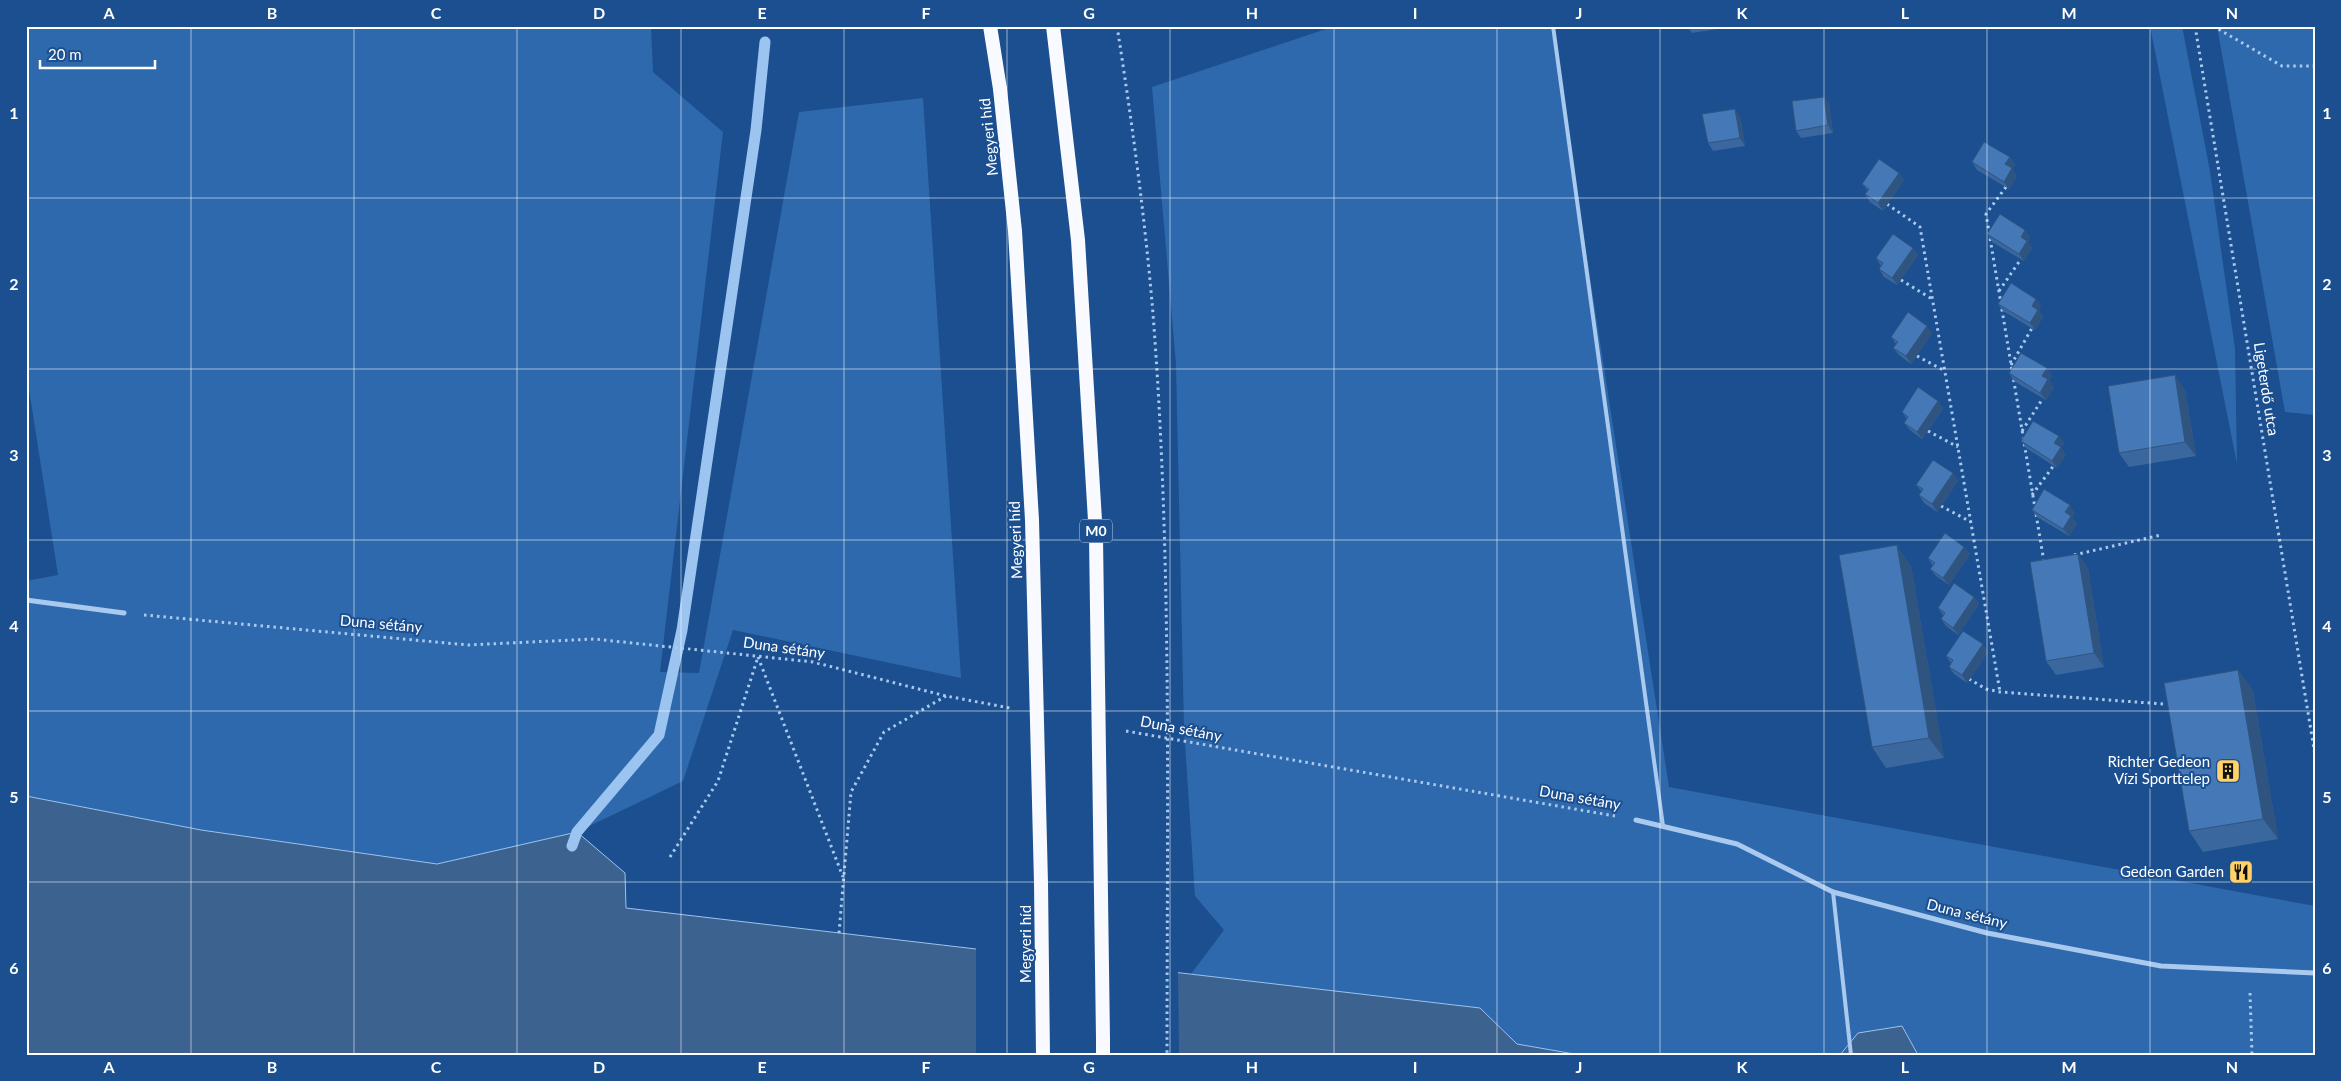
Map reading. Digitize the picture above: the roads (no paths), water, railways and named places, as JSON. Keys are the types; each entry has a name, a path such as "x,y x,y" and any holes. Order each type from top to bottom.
{"highway":[{"name":"Megyeri híd","path":"990,26 1000,88 1015,231 1032,510 1042,883 1043,1055"},
{"name":"M0","path":"1053,26 1078,240 1096,537 1103,1055"}],"street":[{"path":"26,600 124,613"},
{"name":"Duna sétány","path":"1636,820 1737,844 1833,892 1986,933 2161,966 2315,973"}],"lane":[{"path":"1552,26 1663,826"},
{"path":"1833,892 1851,1055"}],"waterway":[{"path":"572,846 577,832 659,735 682,630 756,130 765,42"}],"place":[{"name":"Richter Gedeon Vízi Sporttelep","path":"2228,771"},
{"name":"Gedeon Garden","path":"2241,872"}]}
